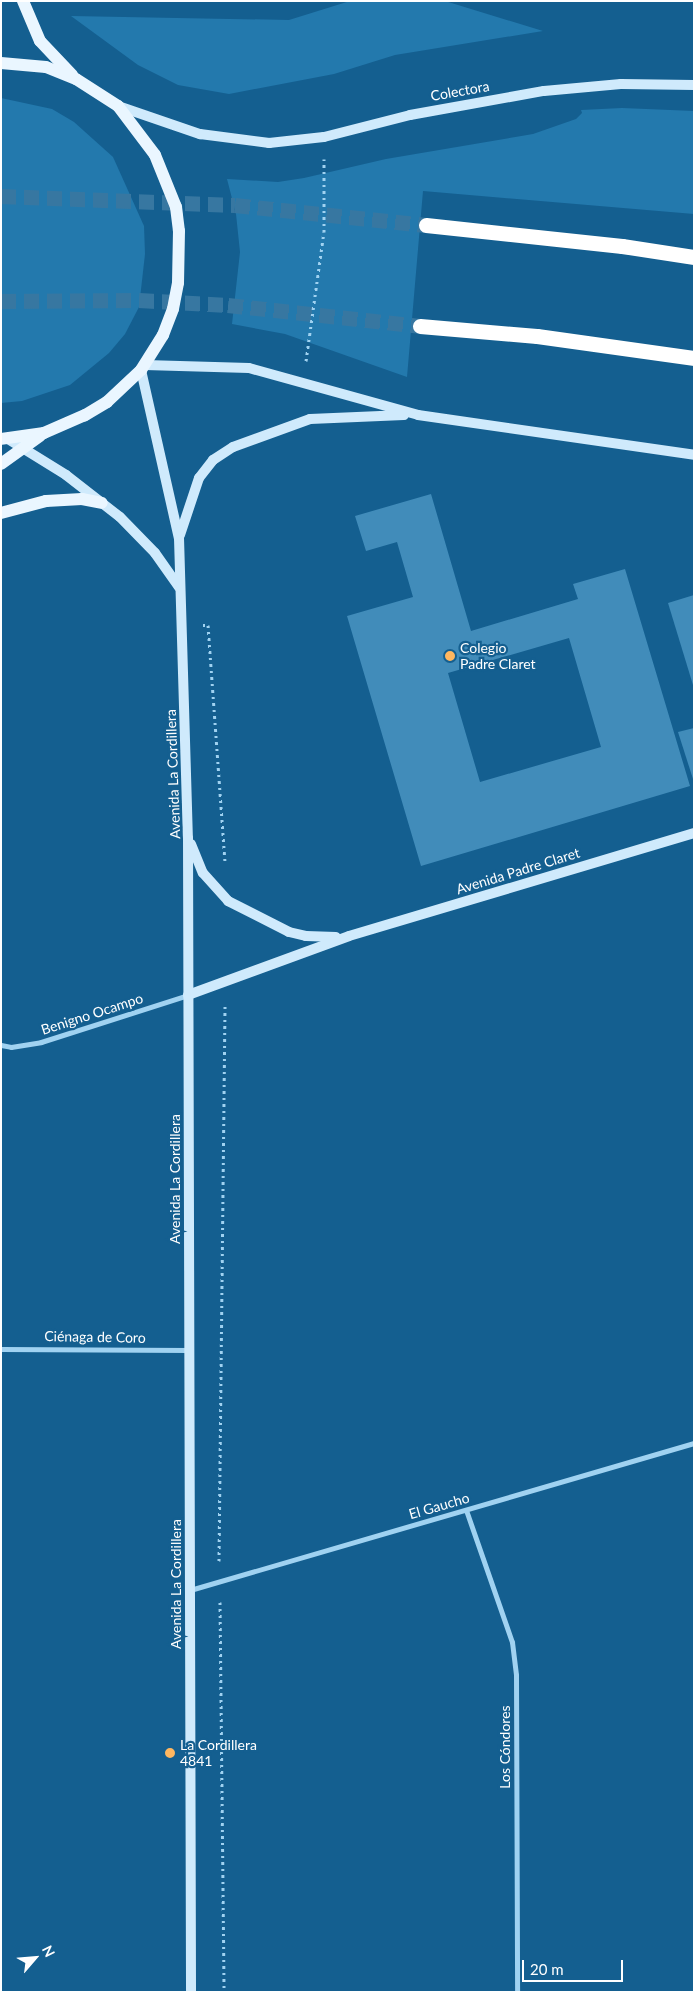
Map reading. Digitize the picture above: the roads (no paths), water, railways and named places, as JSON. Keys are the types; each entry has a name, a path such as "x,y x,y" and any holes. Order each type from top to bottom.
{"highway":[{"path":"426,226 622,246 694,257"},
{"path":"420,326 537,336 694,358"}],"main road":[{"path":"23,1 40,41 76,79"},
{"path":"1,64 46,67 76,79 118,106 141,132 155,155 176,207 179,230 178,283 173,309 164,335 143,368 107,402 44,433 1,464"},
{"name":"Colectora","path":"118,106 200,134 234,141 269,143 324,137 410,114 544,91 621,84 694,84"},
{"path":"143,368 249,368 418,414 694,455"},
{"name":"Avenida La Cordillera","path":"143,368 179,538 179,587 182,624 188,838 191,1992"},
{"path":"179,538 198,478 213,460 233,448 310,419 418,414"},
{"path":"4,439 44,433"},
{"path":"4,439 23,447 102,503 144,540 179,587"},
{"path":"1,513 46,501 82,499 102,503"},
{"name":"Avenida Padre Claret","path":"188,995 349,936 694,833"},
{"name":"Avenida Padre Claret","path":"188,838 203,873 228,901 289,932 326,938 349,936"}],"street":[{"name":"Benigno Ocampo","path":"1,1045 10,1047 41,1042 188,995"},
{"name":"Ciénaga de Coro","path":"1,1349 189,1350"},
{"name":"El Gaucho","path":"190,1590 694,1443"},
{"name":"Los Cóndores","path":"466,1510 512,1642 516,1675 517,1992"}],"tunnel":[{"path":"1,196 235,205 426,225"},
{"path":"1,301 139,300 228,305 420,326"}],"place":[{"name":"Colegio Padre Claret","path":"450,656"},
{"name":"La Cordillera 4841","path":"170,1753"}]}
